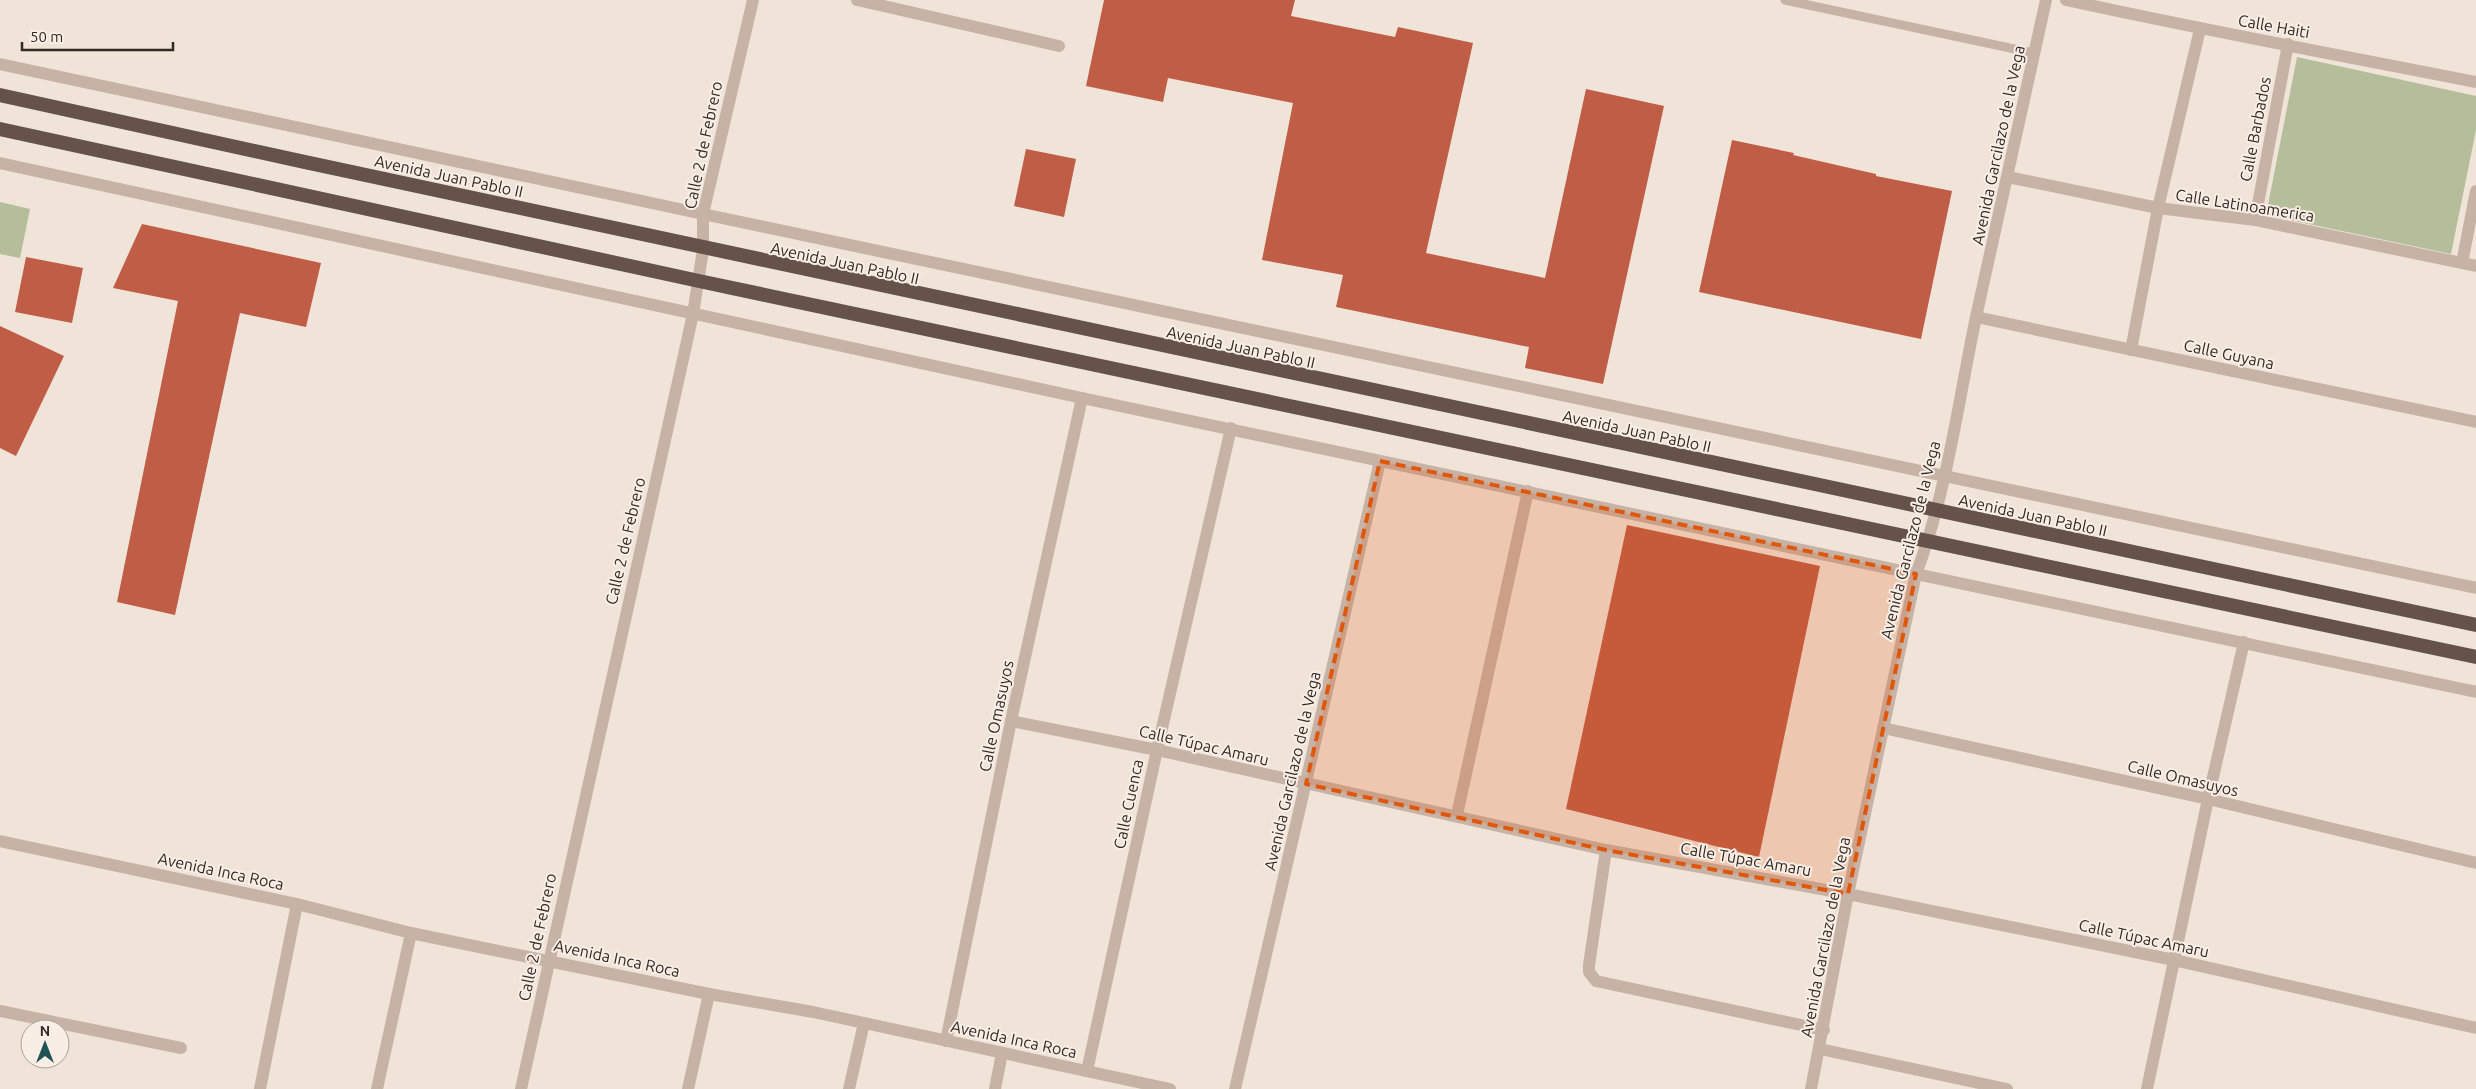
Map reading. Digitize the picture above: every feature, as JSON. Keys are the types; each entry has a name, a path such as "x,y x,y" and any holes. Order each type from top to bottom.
{"highway":[{"name":"Avenida Juan Pablo II","path":"0,94 703,250 1935,513 2476,625"},
{"path":"0,128 699,281 2476,656"}],"street":[{"name":"Calle 2 de Febrero","path":"521,1089 693,314 703,250 703,214 753,0"},
{"path":"856,0 1059,46"},
{"name":"Avenida Garcilazo de la Vega","path":"1811,1089 1824,1030 1848,894 1916,574 1928,541 1944,476 1976,317 2046,0"},
{"name":"Calle Haiti","path":"2066,0 2200,29 2288,44 2476,82"},
{"path":"2131,350 2158,208 2200,29"},
{"name":"Calle Barbados","path":"2255,220 2288,44"},
{"name":"Avenida Juan Pablo II","path":"0,64 2476,588"},
{"path":"0,163 1082,398 2476,692"},
{"name":"Calle Latinoamerica","path":"2008,177 2158,208 2255,220 2476,266"},
{"path":"2462,263 2476,191"},
{"name":"Calle Guyana","path":"1976,317 2476,422"},
{"name":"Calle Omasuyos","path":"946,1041 1011,721 1082,398"},
{"name":"Calle Cuenca","path":"1087,1071 1157,750 1231,428"},
{"name":"Avenida Garcilazo de la Vega","path":"1235,1089 1380,461"},
{"path":"1457,815 1528,492"},
{"path":"2147,1089 2208,799 2244,642"},
{"name":"Calle Túpac Amaru","path":"1011,721 1157,750 1306,784 1457,815 1606,850 1848,894 2174,960 2476,1028"},
{"name":"Calle Omasuyos","path":"1883,728 2208,799 2476,863"},
{"name":"Avenida Inca Roca","path":"0,841 297,904 411,933 710,994 864,1023 1170,1089"},
{"path":"1606,850 1589,965 1589,972 1596,981 1824,1030"},
{"path":"260,1089 297,904"},
{"path":"377,1089 411,933"},
{"path":"688,1089 710,994"},
{"path":"0,1011 181,1048"},
{"path":"849,1089 864,1023"},
{"path":"1820,1049 2007,1089"},
{"path":"995,1089 1002,1053"}],"lane":[{"path":"1785,0 2034,53"}],"highlighted area":[{"path":"1380,461 1916,574 1848,894 1606,850 1306,784"}],"green space":[{"path":"2297,57 2476,96 2476,130 2451,254 2266,215"},
{"path":"0,202 30,209 20,258 0,254"}],"building":[{"path":"1104,0 1295,0 1291,16 1395,37 1398,27 1473,43 1426,253 1545,278 1586,89 1664,106 1603,384 1525,368 1529,347 1336,307 1343,275 1262,260 1293,103 1168,78 1163,102 1086,86"},
{"path":"1732,140 1794,153 1793,155 1876,174 1876,176 1952,191 1921,339 1699,292"},
{"path":"1026,149 1076,159 1064,217 1014,206"},
{"path":"142,224 321,263 306,327 240,313 175,615 117,602 178,301 113,288"},
{"path":"26,257 83,268 72,323 15,312"},
{"path":"0,326 64,356 16,456 0,448"},
{"path":"1627,525 1820,566 1759,857 1566,809"}]}
